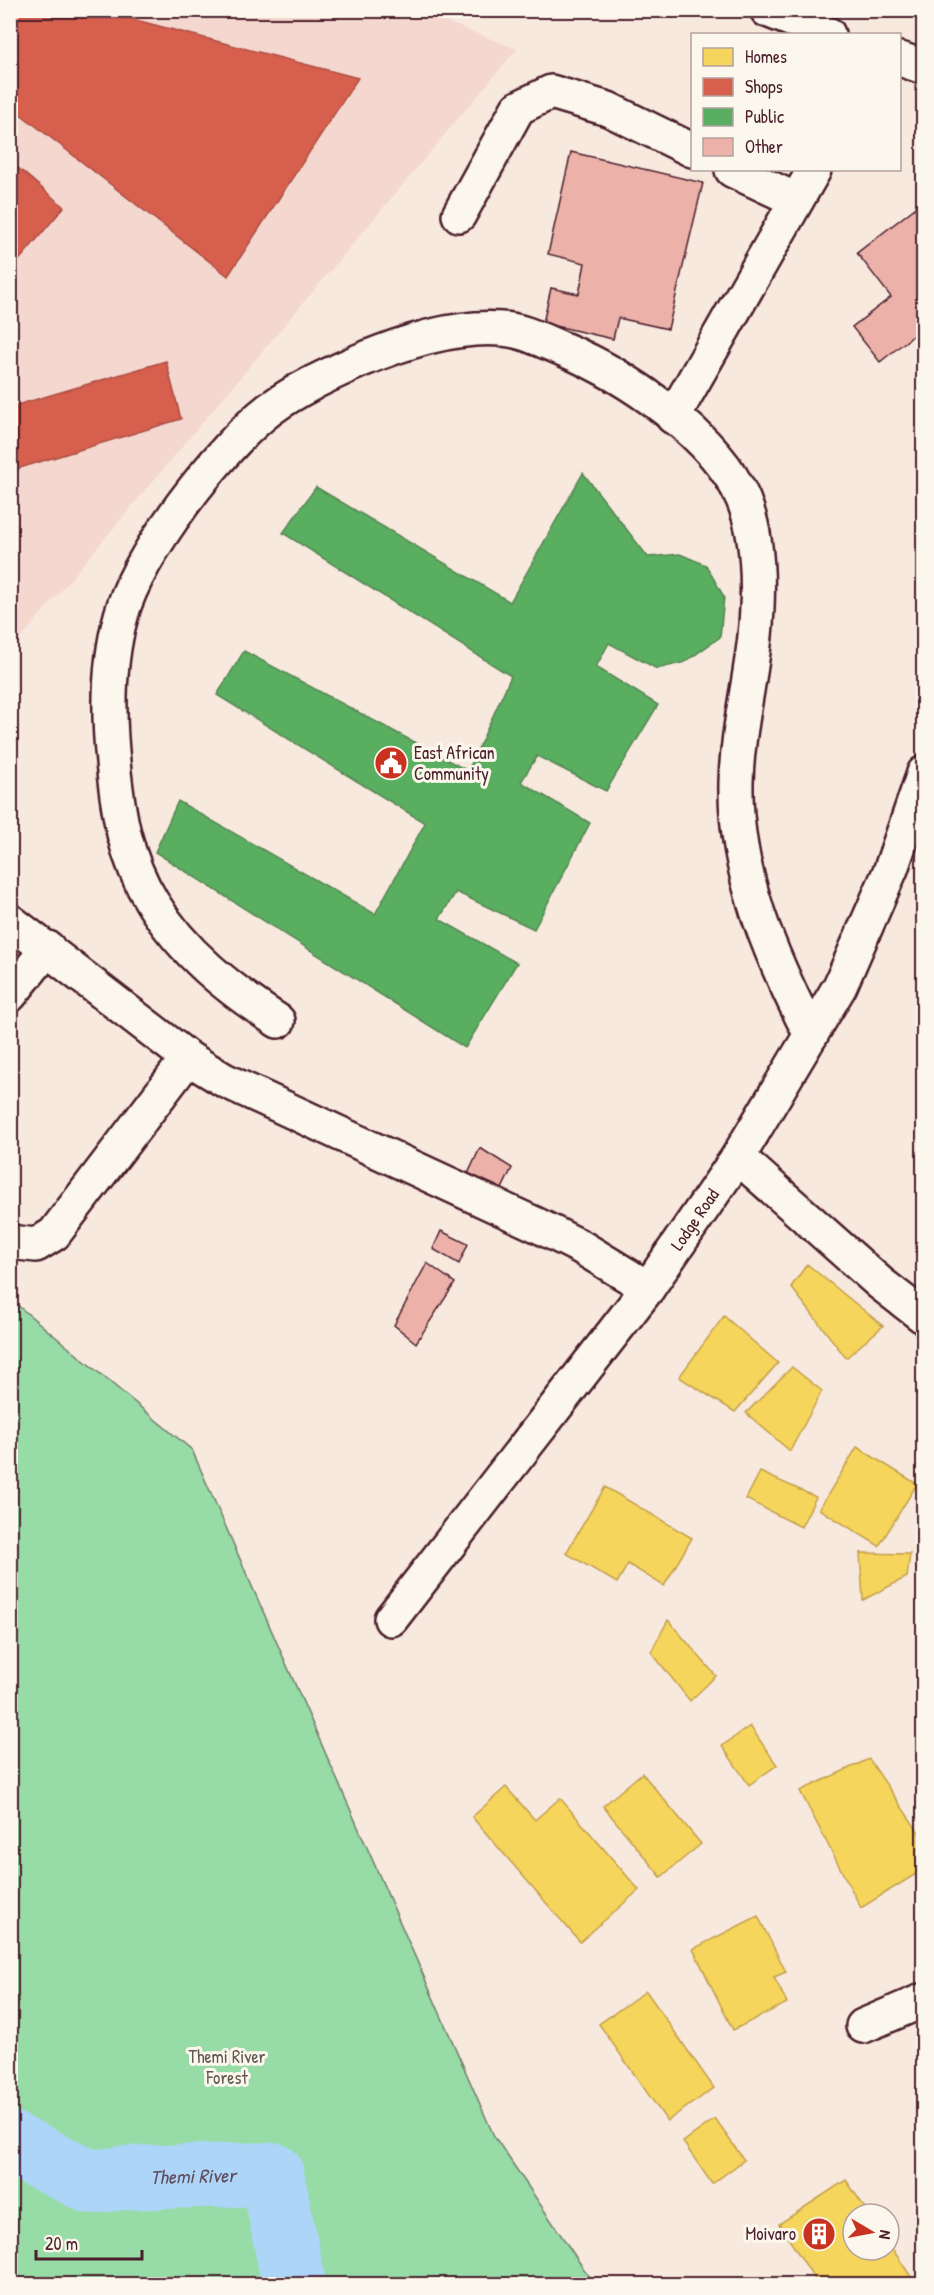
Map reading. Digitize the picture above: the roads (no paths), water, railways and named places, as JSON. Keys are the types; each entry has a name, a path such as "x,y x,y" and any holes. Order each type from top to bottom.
{"street":[{"path":"750,10 776,15 825,33"},
{"path":"901,59 924,67"},
{"path":"459,214 518,108 551,92 608,109 691,149"},
{"path":"734,171 796,200"},
{"path":"673,417 813,171"},
{"path":"278,1021 222,981 182,943 152,903 128,854 116,796 110,733 111,677 121,614 140,570 198,485 239,436 266,412 291,394 378,353 432,337 471,330 503,329 527,335 574,354 622,378 673,417 707,447 727,471 743,499 752,527 756,572 755,634 736,782 739,832 748,879 775,961 811,1035"},
{"name":"Lodge Road","path":"391,1619 648,1288 738,1157 840,986 891,869 924,773"},
{"path":"10,921 188,1058 224,1080 537,1225 581,1247 648,1288"},
{"path":"10,995 48,948"},
{"path":"10,1242 36,1245 54,1234 188,1058"},
{"path":"738,1157 872,1276 924,1317"},
{"path":"863,2026 924,2000"}],"waterway":[{"name":"Themi River","path":"10,2143 91,2182 123,2178 272,2174 294,2284"}],"place":[{"name":"East African Community","path":"391,763"},
{"name":"Moivaro","path":"819,2234"}],"park label":[{"name":"Themi River Forest","path":"227,2067"}]}
